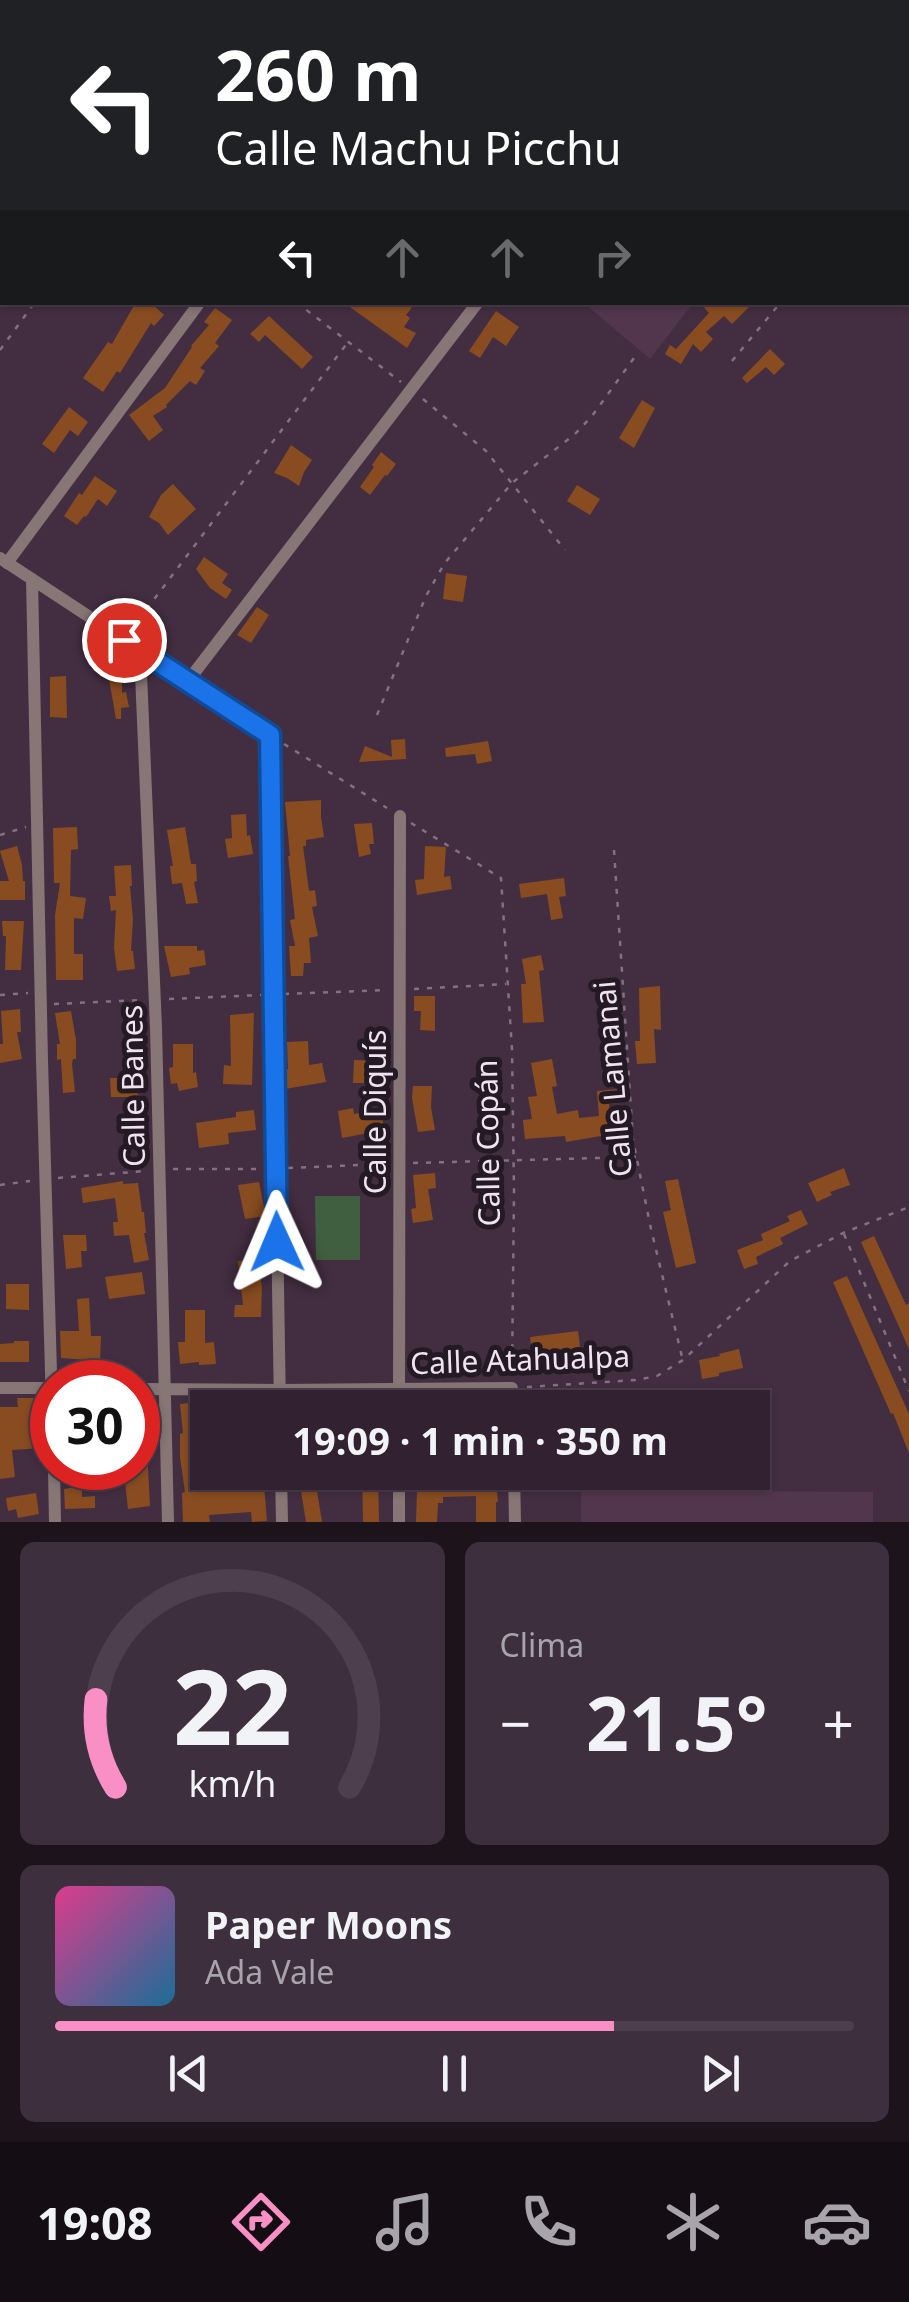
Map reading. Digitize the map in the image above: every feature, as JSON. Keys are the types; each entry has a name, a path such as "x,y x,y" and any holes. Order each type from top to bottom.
{"street":[{"path":"198,305 3,560 270,735 280,1390"},
{"path":"188,681 476,305"},
{"path":"32,579 51,1360"},
{"name":"Calle Banes","path":"140,650 155,1000 168,1522"},
{"name":"Calle Diquís","path":"399,1389 400,816"},
{"path":"0,1388 30,1388"},
{"name":"Calle Atahualpa","path":"160,1389 512,1388"},
{"path":"54,1490 55,1522"},
{"path":"281,1490 282,1522"},
{"path":"399,1490 399,1522"},
{"path":"514,1490 514,1522"}],"path":[{"path":"0,350 33,305"},
{"path":"300,305 486,451 565,550"},
{"path":"732,361 779,305"},
{"path":"124,640 348,342"},
{"path":"377,715 426,596 444,564 512,483 592,416 634,358"},
{"path":"270,735 400,816"},
{"name":"Calle Copán","path":"400,816 501,878 512,1050 512,1388"},
{"path":"0,835 37,824"},
{"name":"Calle Lamanai","path":"614,850 632,1140 683,1360"},
{"path":"0,994 41,992"},
{"path":"0,1185 159,1170 636,1157"},
{"name":"Calle Atahualpa","path":"512,1388 657,1376 683,1360 790,1261 843,1233 909,1207"},
{"path":"843,1233 909,1390"}],"shaded area":[{"path":"586,305 691,305 650,359"},
{"path":"581,1490 873,1492 873,1522 581,1522"}],"green space":[{"path":"315,1196 360,1196 360,1260 316,1260"}],"building":[{"path":"134,305 153,305 164,315 154,326 151,323 120,373 117,371 103,392 83,378 108,342 112,344"},
{"path":"347,305 414,305 406,315 410,318 404,327 416,333 407,348"},
{"path":"702,305 751,305 732,324 724,316 706,332 713,339 701,352 693,344 681,364 665,354 670,345 676,349 709,313"},
{"path":"215,308 232,320 215,343 219,346 200,368 205,371 196,385 190,381 167,407 153,416 163,430 149,441 129,415 165,388 209,325 204,322"},
{"path":"496,311 519,327 506,346 493,337 480,358 469,351"},
{"path":"269,316 313,357 302,369 265,335 259,342 250,334"},
{"path":"770,349 785,364 774,375 766,367 747,383 742,378"},
{"path":"642,400 655,408 634,448 619,438"},
{"path":"69,407 88,422 78,436 70,430 54,453 42,444"},
{"path":"291,445 312,460 299,486 274,473"},
{"path":"381,452 396,464 370,495 360,487"},
{"path":"95,476 117,491 107,506 98,499 77,525 64,516"},
{"path":"173,484 196,509 168,535 149,517 161,495"},
{"path":"577,485 600,499 590,515 567,501"},
{"path":"204,557 228,574 222,583 232,590 226,599 210,588 196,569"},
{"path":"446,573 467,576 463,602 443,599"},
{"path":"257,607 269,615 251,643 237,635"},
{"path":"92,670 122,671 122,693 126,692 129,707 121,708 121,719 116,719 109,679"},
{"path":"66,676 67,718 50,717 50,677"},
{"path":"405,739 406,759 359,762 365,746 392,757 391,740"},
{"path":"488,741 492,761 477,764 475,754 446,757 445,748"},
{"path":"321,800 324,837 306,840 303,846 309,891 315,890 317,906 312,907 318,936 309,938 311,963 304,963 303,976 291,976 289,946 295,946 290,920 295,919 285,802"},
{"path":"246,814 253,854 228,858 225,839 232,838 231,815"},
{"path":"372,823 371,854 359,857 354,824"},
{"path":"77,827 78,849 71,850 70,896 86,898 83,919 74,918 74,954 83,954 83,980 56,980 55,915 60,883 54,883 53,828"},
{"path":"185,827 191,864 196,864 198,903 186,904 182,883 172,884 167,830"},
{"path":"17,846 25,900 0,900 0,881 9,881 0,851"},
{"path":"425,846 446,847 444,877 450,876 452,889 417,895 415,880 424,879"},
{"path":"131,865 131,951 135,969 117,971 116,910 111,911 109,896 116,896 114,866"},
{"path":"564,878 566,896 559,897 563,918 551,920 547,894 521,898 519,884"},
{"path":"2,921 24,921 21,970 5,970 6,936"},
{"path":"164,946 197,946 197,951 204,950 206,965 189,968 190,974 171,977"},
{"path":"541,955 544,1022 523,1023 521,984 526,984 522,959"},
{"path":"660,986 661,1030 654,1029 656,1063 637,1064 639,988"},
{"path":"414,996 435,996 435,1031 420,1030 421,1011 414,1011"},
{"path":"20,1009 21,1032 17,1032 22,1059 0,1063 1,1011"},
{"path":"71,1011 76,1040 76,1059 72,1064 75,1092 63,1093 55,1013"},
{"path":"254,1013 252,1085 223,1084 224,1065 231,1066 230,1015"},
{"path":"308,1041 309,1065 322,1063 326,1082 285,1089 287,1042"},
{"path":"173,1044 193,1044 193,1073 196,1072 198,1087 179,1091 177,1083 171,1084"},
{"path":"552,1059 557,1114 578,1110 579,1118 599,1116 597,1091 618,1089 619,1103 609,1104 612,1134 566,1142 565,1136 525,1139 523,1120 532,1119 528,1097 537,1096 531,1063"},
{"path":"354,1060 377,1061 377,1083 353,1083"},
{"path":"110,1078 138,1078 138,1097 111,1097"},
{"path":"413,1086 432,1086 435,1130 418,1132"},
{"path":"353,1108 354,1114 381,1110 384,1130 342,1138 338,1111"},
{"path":"254,1110 256,1130 228,1133 229,1144 199,1148 196,1123"},
{"path":"844,1168 850,1185 817,1202 808,1183"},
{"path":"435,1173 436,1188 428,1189 433,1220 413,1223 413,1175"},
{"path":"678,1179 696,1263 676,1268 663,1212 671,1210 665,1181"},
{"path":"123,1181 138,1183 149,1260 134,1263 129,1235 114,1236 113,1222 118,1222 115,1198 83,1203 81,1188"},
{"path":"259,1182 266,1216 245,1219 238,1185"},
{"path":"801,1210 808,1224 780,1238 783,1244 756,1257 758,1264 744,1269 737,1250 763,1240 761,1234 790,1221 787,1216"},
{"path":"63,1235 86,1235 82,1267 66,1269"},
{"path":"874,1236 906,1305 909,1303 909,1349 861,1242"},
{"path":"258,1259 261,1317 234,1317 235,1305 243,1305 238,1261"},
{"path":"142,1272 145,1294 109,1299 105,1277"},
{"path":"847,1276 909,1414 909,1453 833,1282"},
{"path":"6,1284 29,1284 29,1310 6,1309"},
{"path":"89,1298 91,1336 101,1336 100,1360 61,1358 60,1331 79,1331 77,1299"},
{"path":"185,1310 205,1310 205,1343 214,1342 216,1364 180,1364 178,1342 185,1342"},
{"path":"578,1331 581,1354 564,1356 563,1349 532,1353 530,1337"},
{"path":"29,1341 29,1362 0,1362 0,1344"},
{"path":"739,1349 743,1368 702,1379 699,1360"},
{"path":"17,1398 30,1398 30,1449 12,1450 15,1477 0,1479 0,1407 18,1407"},
{"path":"190,1403 190,1490 264,1490 267,1521 252,1522 251,1512 209,1515 210,1522 183,1522 180,1404"},
{"path":"64,1490 82,1490 82,1497 95,1496 95,1508 65,1509"},
{"path":"126,1490 149,1490 150,1506 128,1509"},
{"path":"317,1490 322,1522 306,1522 304,1491"},
{"path":"362,1490 378,1490 379,1522 363,1522"},
{"path":"497,1490 496,1522 476,1522 476,1496 443,1497 443,1503 438,1503 437,1522 416,1522 419,1491"},
{"path":"36,1493 39,1514 18,1518 16,1509 8,1511 6,1498"}],"route":[{"path":"124,640 270,735 277,1242"}]}
